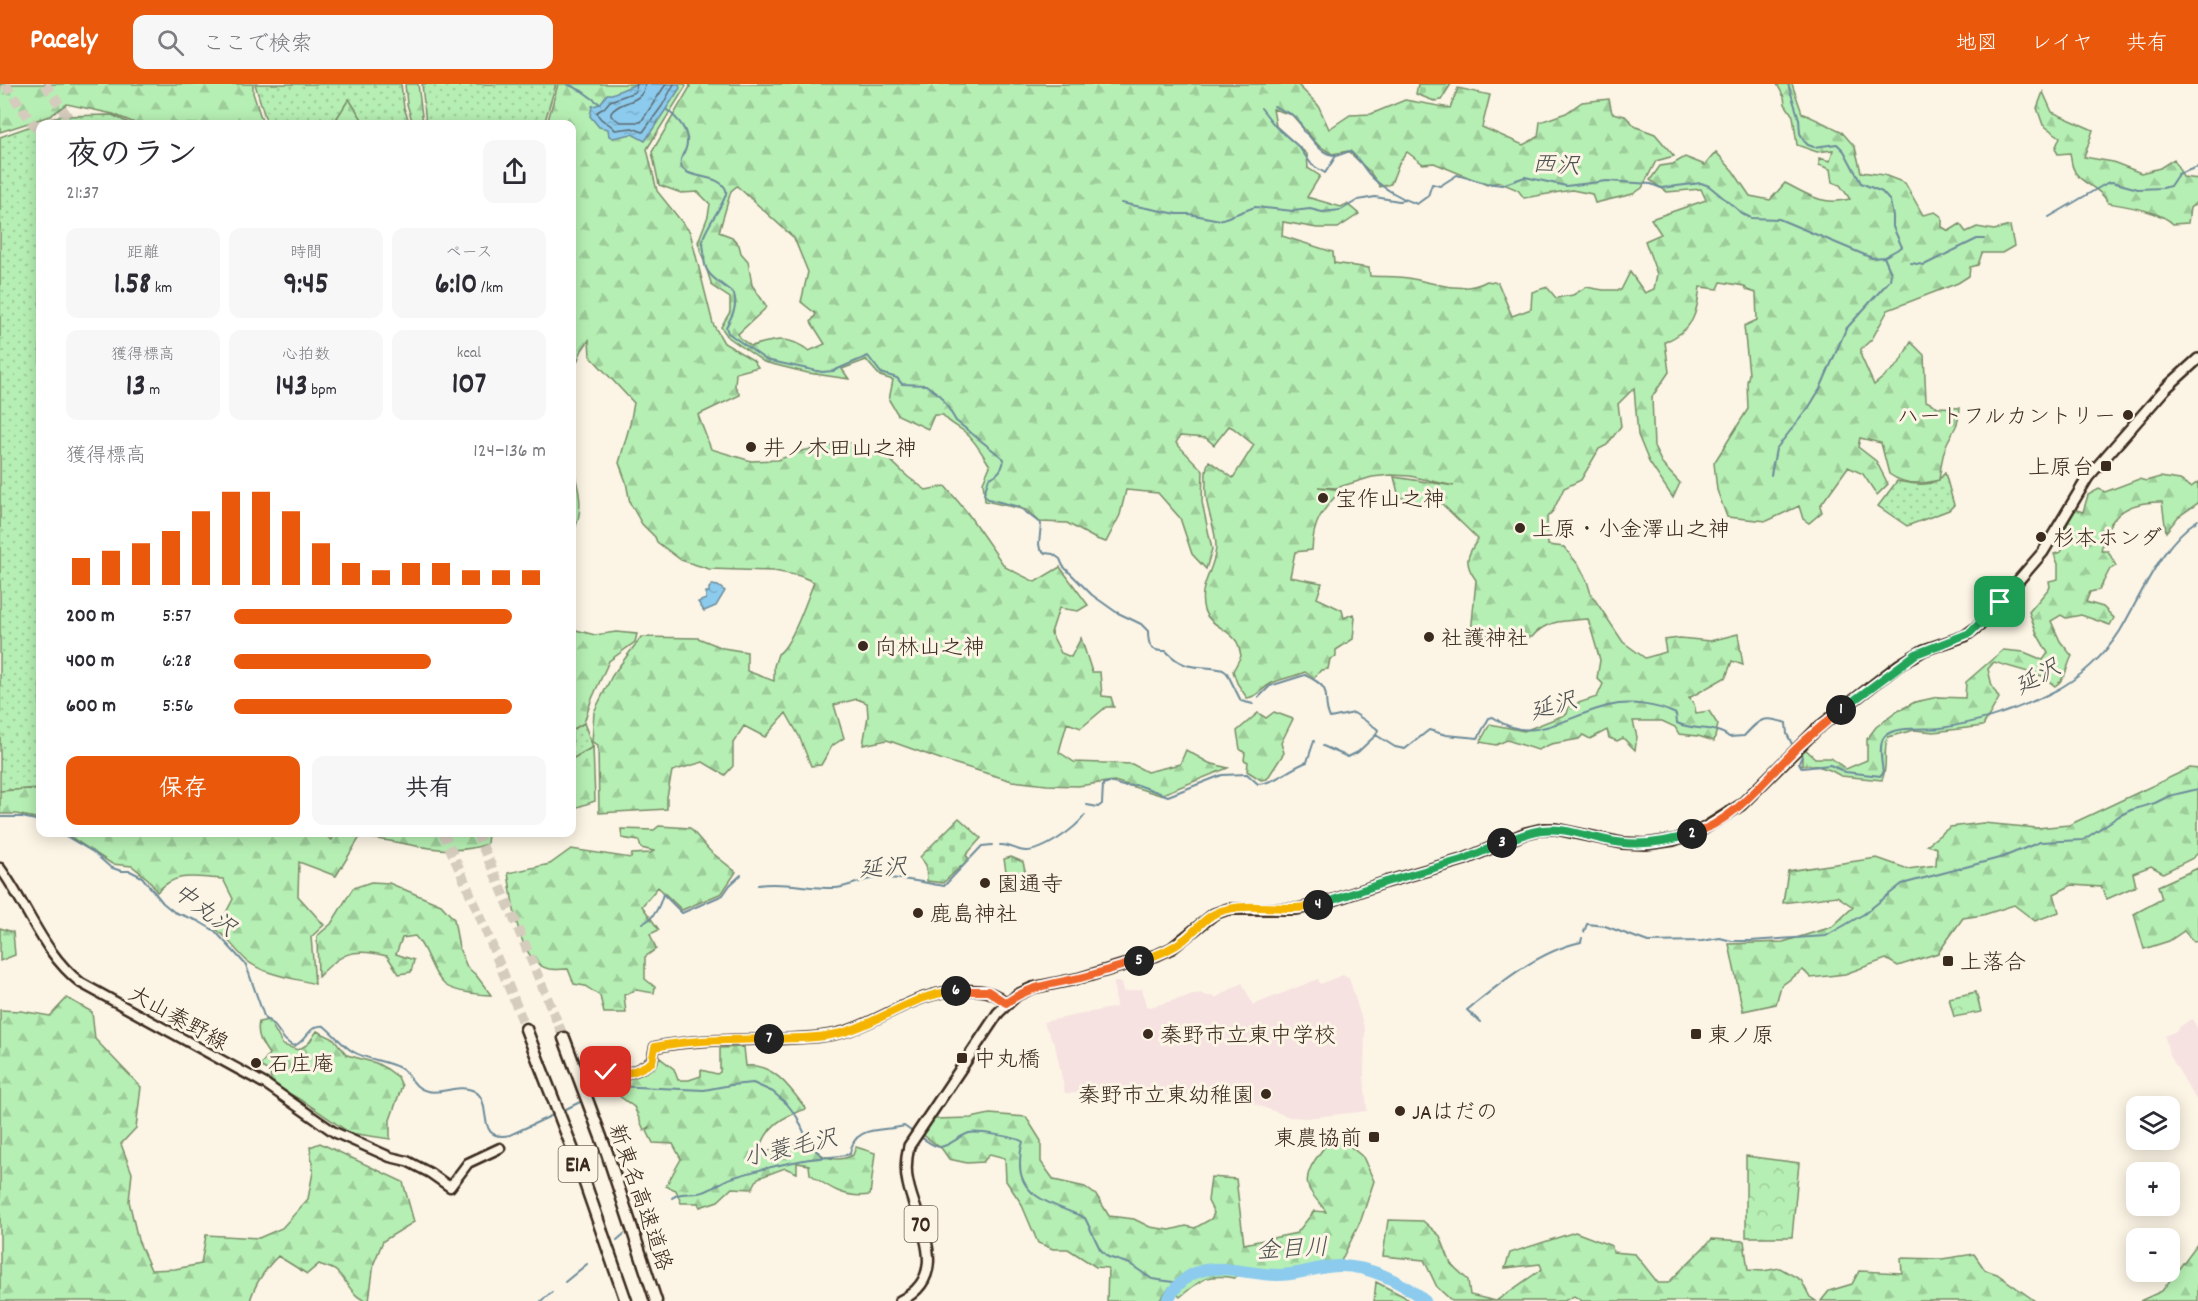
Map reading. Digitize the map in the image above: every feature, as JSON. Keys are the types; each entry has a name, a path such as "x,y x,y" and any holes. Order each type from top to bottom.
{"highway":[{"name":"E1A","path":"526,1029 578,1163 626,1301"},
{"name":"新東名高速道路","path":"564,1038 607,1153 657,1301"}],"main road":[{"name":"70","path":"900,1301 909,1297 919,1287 926,1275 929,1260 927,1241 907,1176 906,1157 922,1125 1006,1003 1017,995 1032,988 1081,978 1157,955 1172,948 1204,920 1220,911 1237,907 1297,909 1322,904 1465,859 1526,833 1556,829 1609,841 1646,844 1674,840 1701,831 1741,805 1818,728 1899,665 1924,650 1965,636 1980,625 2043,552 2088,477 2166,388 2198,359"},
{"name":"大山秦野線","path":"0,868 55,958 70,975 267,1085 334,1132 390,1157 407,1161 450,1187 468,1163 500,1148"},
{"path":"606,1072 626,1073 646,1065 652,1062 655,1047 669,1044 692,1041 810,1038 835,1034 860,1026 912,1000 936,993 988,991 1006,1003"}],"shaded area":[{"path":"1343,975 1349,978 1365,1030 1364,1076 1367,1111 1306,1118 1290,1117 1246,1101 1237,1081 1217,1095 1065,1093 1055,1045 1043,1022 1116,1007 1114,982 1122,982 1123,992 1142,989 1146,1006 1150,1007 1200,993 1215,998 1242,983 1253,1005 1318,979 1320,984"},
{"path":"2192,1019 2198,1029 2198,1103 2169,1054 2165,1036 2178,1030"}],"green space":[{"path":"0,84 253,84 253,93 262,120 127,120 113,114 67,104 50,116 0,132"},
{"path":"255,84 401,84 404,108 408,120 266,120"},
{"path":"405,84 418,84 422,120 412,120"},
{"path":"422,84 556,84 545,120 426,120"},
{"path":"558,84 685,84 686,86 647,149 657,191 690,232 713,324 724,343 753,360 758,367 736,373 735,386 740,395 698,415 711,449 751,461 778,460 801,451 834,445 840,441 854,444 890,460 926,490 945,486 966,511 1005,567 1035,582 1060,567 1088,605 1078,611 1059,608 1051,633 1061,653 1071,657 1081,638 1092,672 1100,672 1102,696 1111,697 1114,707 1106,707 1081,728 1067,723 1059,752 1074,762 1132,764 1147,772 1180,764 1186,750 1209,763 1228,768 1160,795 1114,781 1078,786 1012,781 887,740 863,745 868,716 867,703 857,699 834,705 844,738 832,746 821,765 811,766 799,736 786,713 765,737 744,726 733,743 733,766 725,775 703,762 672,771 667,809 599,813 598,745 592,742 594,712 612,676 641,637 698,638 723,648 747,652 747,671 774,681 774,666 778,654 794,632 814,582 800,576 774,571 709,569 681,560 657,542 642,524 630,503 619,463 634,403 590,356 589,340 576,364 576,120 548,120"},
{"path":"689,84 1297,84 1318,105 1329,129 1350,115 1371,114 1405,100 1450,108 1458,88 1490,95 1482,127 1523,145 1538,137 1540,122 1566,113 1582,102 1609,99 1612,113 1625,116 1636,127 1655,134 1674,156 1656,161 1642,188 1633,194 1595,203 1592,194 1572,190 1524,198 1518,190 1499,182 1487,185 1434,163 1423,164 1407,152 1399,163 1391,184 1380,187 1370,172 1348,151 1332,154 1319,146 1292,115 1273,109 1276,126 1307,154 1308,168 1320,176 1307,197 1341,207 1347,204 1359,214 1338,228 1317,228 1283,222 1282,236 1333,252 1334,263 1369,268 1370,276 1408,278 1460,287 1478,285 1487,281 1498,283 1512,316 1531,309 1532,292 1547,287 1556,298 1573,295 1586,287 1621,290 1630,272 1645,293 1654,289 1657,274 1645,241 1661,234 1651,219 1706,200 1701,189 1667,192 1650,180 1660,166 1673,164 1685,157 1705,165 1716,152 1733,171 1750,196 1770,200 1785,183 1823,200 1850,199 1840,185 1832,182 1830,169 1819,165 1819,158 1830,161 1833,150 1817,152 1797,145 1793,116 1777,84 1792,84 1802,113 1841,131 1855,147 1861,172 1884,175 1905,183 1923,215 1935,212 1942,217 1942,227 1949,231 1960,224 1966,232 1977,227 1994,230 2010,226 2014,246 2002,253 1982,253 1978,265 1970,267 1969,276 1958,283 1888,310 1872,339 1861,349 1861,356 1874,385 1898,365 1911,342 1924,355 1926,401 1938,407 1960,408 1956,426 1944,450 1939,480 1913,483 1895,478 1889,474 1881,443 1860,438 1858,447 1876,461 1888,484 1877,495 1863,474 1848,467 1820,506 1822,512 1809,523 1803,519 1799,506 1767,521 1727,517 1717,490 1714,463 1748,409 1749,374 1744,326 1757,320 1756,293 1747,290 1744,286 1721,282 1718,289 1700,287 1692,321 1682,332 1665,342 1669,372 1652,397 1654,447 1663,465 1680,483 1673,498 1649,462 1638,435 1634,388 1618,404 1621,426 1607,445 1599,449 1581,480 1564,488 1553,511 1547,517 1548,545 1564,547 1580,567 1591,594 1623,642 1645,658 1666,652 1664,640 1680,638 1710,641 1738,634 1743,665 1732,661 1726,677 1689,698 1694,704 1696,713 1709,711 1718,725 1714,741 1679,734 1675,727 1662,721 1633,721 1637,737 1635,750 1623,738 1617,741 1609,738 1607,730 1590,739 1583,735 1579,739 1551,744 1538,750 1507,740 1496,745 1480,742 1490,724 1524,731 1567,714 1569,706 1597,697 1603,684 1597,678 1600,660 1588,619 1551,624 1532,637 1471,634 1476,580 1469,569 1468,559 1478,539 1440,502 1428,505 1399,497 1394,477 1454,486 1410,476 1391,475 1372,477 1336,488 1318,487 1341,490 1320,517 1314,531 1312,550 1295,552 1290,577 1322,583 1317,598 1342,610 1344,618 1353,614 1355,617 1353,639 1336,650 1336,657 1330,659 1328,669 1321,670 1314,678 1305,672 1272,683 1254,696 1247,698 1237,683 1233,671 1241,656 1237,642 1210,620 1202,601 1204,586 1213,563 1216,547 1206,492 1209,461 1233,478 1254,445 1229,426 1214,445 1206,438 1180,436 1176,443 1203,471 1202,502 1212,549 1206,569 1192,554 1180,518 1158,493 1126,490 1120,515 1106,542 1067,523 1040,522 1026,510 985,501 983,482 990,466 973,440 943,415 934,415 928,429 898,415 889,400 893,380 880,376 866,360 842,369 849,379 808,373 764,362 728,337 721,327 730,312 730,298 712,286 698,242 710,204 698,192 681,193 659,185 652,152 690,87","holes":["737,186 794,238 808,272 801,302 816,314 811,322 825,344 809,351 787,340 774,340 751,346 738,334 767,307 752,285 748,261 741,253 739,245 732,237 719,232 731,191"]},
{"path":"1418,84 1451,84 1441,100 1434,101 1416,94"},
{"path":"2043,92 2052,112 2093,130 2084,157 2113,162 2141,173 2160,168 2174,159 2183,177 2198,179 2198,201 2190,208 2188,223 2173,224 2152,212 2108,203 2100,193 2080,178 2073,168 2070,153 2058,154 2055,149 2060,137 2043,125 2037,108"},
{"path":"349,99 362,120 336,120"},
{"path":"112,115 123,120 48,120 59,116"},
{"path":"36,124 36,790 0,791 0,137"},
{"path":"1945,473 1954,505 1949,510 1907,526 1878,506 1897,481 1916,484 1929,483"},
{"path":"2160,477 2180,480 2191,487 2198,482 2198,503 2178,517 2166,532 2162,502 2139,504 2114,519 2108,528 2101,551 2108,551 2116,566 2110,569 2099,590 2090,592 2086,602 2103,607 2114,618 2110,625 2081,615 2066,618 2061,615 2051,621 2060,641 2072,656 2059,683 2055,686 2042,676 1994,662 1988,669 1992,686 1999,698 1983,726 1934,732 1914,730 1888,737 1882,780 1841,776 1814,765 1802,765 1802,751 1805,749 1815,758 1831,758 1846,769 1867,760 1867,739 1876,727 1915,702 1938,697 1965,698 1966,682 2003,650 2024,652 2043,660 2048,653 2037,634 2029,612 2050,587 2049,581 2058,579 2058,564 2054,554 2061,552 2066,543 2061,537 2073,509 2083,512 2088,495 2099,489 2105,492 2139,479 2146,481"},
{"path":"576,480 580,507 576,526"},
{"path":"576,630 595,635 616,632 637,634 635,642 609,661 584,723 576,728"},
{"path":"1274,712 1293,719 1281,743 1284,753 1267,779 1261,780 1247,771 1248,762 1244,760 1245,753 1240,749 1237,731 1258,713 1266,718"},
{"path":"584,723 593,747 576,757 576,728"},
{"path":"593,747 595,801 576,808 576,757"},
{"path":"2190,768 2198,769 2198,853 2193,858 2163,873 2151,866 2133,873 2136,886 2107,899 2101,887 2072,885 2054,894 2059,912 2035,921 2014,905 1983,915 1963,918 1938,953 1898,966 1886,959 1845,974 1811,978 1803,970 1781,986 1776,1004 1743,1011 1729,944 1783,942 1832,927 1853,907 1837,896 1783,903 1788,871 1877,858 1908,869 1936,865 1937,848 1927,845 1950,827 1983,823 2037,828 2069,825"},
{"path":"36,790 36,818 16,814 0,814 0,791"},
{"path":"959,818 981,838 966,855 969,859 943,883 927,881 926,865 920,857"},
{"path":"659,826 690,828 710,851 736,872 722,893 682,910 658,887 642,906 659,930 650,934 656,949 645,957 645,979 655,987 654,993 636,990 624,995 626,1013 604,1013 600,996 585,986 574,984 568,969 549,969 538,964 530,955 518,929 508,873 550,864 571,849 631,858 632,854 650,853 654,851 641,848 639,841 622,838 621,829 654,830"},
{"path":"70,837 328,837 332,840 333,837 360,837 336,876 299,862 298,896 324,925 311,937 315,984 271,973 254,966 217,930 233,899 223,879 180,878 164,885 157,892 148,879 132,866 112,864"},
{"path":"360,837 488,837 487,844 456,850"},
{"path":"1011,857 1023,862 1026,874 1020,881 1008,883 1004,859"},
{"path":"2198,868 2198,941 2194,942 2184,931 2169,941 2144,949 2134,914 2162,899 2158,886"},
{"path":"371,882 389,883 441,905 454,919 459,948 467,967 491,995 474,994 445,985 436,974 415,936 402,938 396,954 414,960 411,972 399,974 387,956 356,952 341,957 318,977 317,936 331,924 353,888"},
{"path":"0,928 13,932 15,955 0,961"},
{"path":"1976,992 1981,1012 1954,1017 1949,998"},
{"path":"67,998 92,1012 95,1039 141,1087 136,1128 121,1144 132,1173 129,1201 138,1240 151,1270 175,1269 201,1264 206,1235 259,1238 282,1228 308,1199 313,1172 310,1147 320,1143 403,1182 414,1222 383,1241 374,1263 369,1301 355,1294 333,1269 319,1264 307,1274 278,1256 261,1277 250,1301 0,1301 0,1010 50,1016"},
{"path":"269,1020 283,1045 298,1050 308,1044 317,1031 334,1039 347,1055 376,1063 398,1077 402,1086 390,1120 390,1139 350,1133 306,1103 271,1083 270,1072 260,1066 269,1054 258,1031 259,1022"},
{"path":"744,1047 746,1066 756,1066 773,1073 788,1086 806,1109 782,1119 770,1129 760,1153 807,1143 817,1152 834,1159 853,1155 856,1147 875,1153 870,1195 845,1194 838,1191 810,1174 809,1165 797,1163 797,1173 785,1168 758,1178 752,1189 732,1188 718,1201 700,1207 698,1203 681,1203 676,1190 666,1186 681,1159 673,1144 653,1143 647,1131 649,1127 644,1130 634,1107 618,1095 609,1074 626,1073 656,1055 674,1069 678,1080 689,1080 701,1076 701,1070 717,1074 720,1072 720,1048"},
{"path":"990,1114 1026,1117 1041,1141 1041,1162 1054,1180 1085,1187 1097,1196 1109,1216 1134,1219 1150,1227 1170,1230 1186,1226 1195,1228 1211,1219 1214,1213 1208,1201 1211,1177 1236,1179 1244,1244 1297,1233 1314,1211 1326,1212 1311,1192 1307,1179 1312,1165 1329,1141 1341,1139 1363,1157 1374,1181 1361,1220 1340,1263 1313,1265 1284,1272 1245,1269 1234,1278 1217,1276 1204,1279 1180,1297 1170,1287 1159,1301 1107,1301 1108,1268 1096,1267 1068,1249 1053,1249 1038,1243 1021,1203 1006,1181 1005,1158 990,1154 983,1162 967,1163 949,1159 942,1149 922,1134 933,1119 971,1118"},
{"path":"1746,1156 1799,1163 1792,1237 1746,1237"},
{"path":"1388,1220 1423,1221 1440,1236 1451,1264 1468,1280 1470,1295 1496,1301 1452,1301 1437,1287 1424,1260 1383,1256"},
{"path":"1575,1232 1612,1246 1613,1252 1635,1254 1658,1283 1668,1283 1712,1239 1744,1241 1748,1270 1763,1271 1780,1268 1801,1280 1810,1297 1816,1301 1582,1301 1574,1296 1564,1301 1496,1301 1542,1269 1540,1264 1505,1268 1510,1253"},
{"path":"2198,1243 2198,1301 2140,1301 2162,1291 2169,1282 2180,1282 2180,1267"},
{"path":"1974,1254 1985,1270 1997,1274 2035,1301 1821,1301 1829,1291 1852,1284 1859,1271 1902,1273 1901,1258 1942,1259"},
{"path":"1376,1282 1403,1296 1409,1301 1374,1301"}],"water":[{"path":"636,84 679,84 680,88 645,141 632,134 613,138 609,136 608,129 599,127 590,116 592,106 600,104 607,94"},
{"path":"712,585 725,591 716,606 704,611 698,602 706,599 706,592 709,592"}],"waterway":[{"path":"567,84 600,104"},
{"name":"西沢","path":"1261,108 1275,126 1299,147 1312,165 1325,173 1336,156 1350,151 1378,183 1417,204 1428,196 1432,184 1440,186 1457,175 1502,185 1525,177 1566,186 1607,181 1651,184 1661,188 1701,183 1709,186 1751,218 1779,219 1872,258 1884,257 1902,247 1893,227 1890,201 1882,192 1861,183 1844,151 1837,144 1814,147 1804,141 1788,84"},
{"path":"1274,106 1292,114 1303,131 1321,149 1336,155"},
{"path":"667,110 679,122 687,137 686,148 681,160 684,170 717,181 726,190 724,199 705,233 703,242 707,270 712,277 734,294 735,307 726,327 728,333 766,360 822,372 833,371 868,356 881,373 897,378 902,384 926,385 941,396 956,421 1004,459 1000,471 989,478 984,494 988,499 1019,507 1041,524 1040,549 1060,559 1063,566 1092,595 1116,612 1141,624 1148,631 1149,644 1153,649 1166,651 1173,658 1187,665 1223,670 1227,673 1241,701 1253,704"},
{"name":"西沢","path":"2049,217 2107,183 2112,182 2138,189 2163,188 2170,186 2178,174 2198,167"},
{"path":"1121,203 1220,220 1255,207 1293,211 1310,209 1322,212 1341,210 1358,200 1375,197 1405,200"},
{"name":"西沢","path":"1911,263 1924,265 1977,239 1984,239"},
{"path":"1771,475 1776,449 1820,389 1846,329 1890,280 1891,273 1884,257"},
{"name":"延沢","path":"1800,752 1802,756 1799,763 1802,768 1830,765 1845,772 1881,776 1883,773 1881,745 1882,740 1889,733 1903,729 1941,728 1985,719 2063,687 2091,666 2107,649 2120,631 2163,556 2185,530 2198,520"},
{"path":"1259,697 1270,686 1305,675 1315,680 1324,689 1330,718 1354,713 1376,728 1378,730 1376,735"},
{"name":"延沢","path":"1323,746 1348,757 1358,752 1376,735 1395,747 1405,749 1429,730 1446,735 1478,738 1489,718 1493,717 1507,726 1536,729 1616,704 1651,706 1676,714 1677,723 1710,729 1729,737 1744,736 1758,722 1772,719 1786,723 1787,734 1792,744"},
{"name":"延沢","path":"1087,805 1098,807 1102,804 1103,784 1110,782 1123,786 1138,785 1168,796 1222,775 1247,774 1258,784 1265,783 1307,762 1314,741"},
{"path":"1584,932 1587,924 1605,926 1648,942 1702,941 1720,938 1750,941 1826,936 1864,914 1902,884 2003,857 2040,842 2083,840 2131,810 2169,796 2198,789"},
{"name":"延沢","path":"1000,845 1019,850 1033,850 1067,833 1085,815"},
{"name":"中丸沢","path":"0,817 22,817 36,820"},
{"name":"中丸沢","path":"68,837 93,852 110,867 130,871 142,877 163,903 174,912 198,921 215,931 246,965 265,1019 270,1021 289,1044 294,1046 298,1044 311,1030 324,1026 352,1051 400,1068 422,1089 433,1092 461,1088 472,1090 483,1102 491,1133 498,1136 510,1135 553,1115"},
{"name":"延沢","path":"758,885 836,888 871,879 890,878 944,886 982,846 992,845"},
{"name":"延沢","path":"643,923 653,915 663,894 682,913 723,895 741,875"},
{"path":"1480,1022 1467,1010 1535,960 1565,946 1581,942 1582,938"},
{"name":"中丸沢","path":"614,1086 704,1090 753,1083 773,1092 787,1104 797,1117 809,1143 823,1157"},
{"name":"中丸沢","path":"566,1109 580,1102"},
{"name":"小蓑毛沢","path":"672,1198 703,1192 727,1179 768,1168 804,1160 850,1154 852,1144 857,1138 871,1131 904,1126 914,1133"},
{"name":"小蓑毛沢","path":"919,1136 937,1147 947,1145 969,1133 1006,1136 1020,1140 1023,1142 1020,1159 1022,1177 1034,1194 1053,1205 1085,1218 1100,1249 1108,1257 1130,1264 1152,1279 1180,1283"},
{"name":"小蓑毛沢","path":"617,1240 624,1234"},
{"name":"小蓑毛沢","path":"565,1282 587,1264"},
{"name":"金目川","path":"1167,1301 1178,1285 1190,1276 1203,1271 1216,1269 1278,1275 1337,1266 1372,1271 1395,1281 1425,1301"},
{"name":"小蓑毛沢","path":"541,1301 552,1292"}],"tunnel":[{"path":"5,84 36,128"},
{"path":"45,84 70,120"},
{"path":"445,837 526,1029"},
{"path":"478,837 564,1038"}],"place":[{"name":"ハートフルカントリー","path":"2128,415"},
{"name":"井ノ木田山之神","path":"751,447"},
{"name":"上原台","path":"2106,466"},
{"name":"宝作山之神","path":"1323,498"},
{"name":"上原・小金澤山之神","path":"1520,528"},
{"name":"杉本ホンダ","path":"2041,537"},
{"name":"社護神社","path":"1429,637"},
{"name":"向林山之神","path":"863,646"},
{"name":"園通寺","path":"985,883"},
{"name":"鹿島神社","path":"918,913"},
{"name":"上落合","path":"1948,961"},
{"name":"秦野市立東中学校","path":"1148,1034"},
{"name":"東ノ原","path":"1696,1034"},
{"name":"中丸橋","path":"962,1058"},
{"name":"石庄庵","path":"256,1063"},
{"name":"秦野市立東幼稚園","path":"1266,1094"},
{"name":"JAはだの","path":"1400,1111"},
{"name":"東農協前","path":"1374,1137"}],"route":[{"path":"606,1072 626,1073 650,1064 655,1047 669,1044 692,1041 810,1038 848,1031 912,1000 936,993 988,991 1006,1003 1032,988 1081,978 1157,955 1172,948 1204,920 1220,911 1237,907 1297,909 1322,904 1357,891 1465,859 1526,833 1556,829 1609,841 1646,844 1674,840 1701,831 1741,805 1818,728 1899,665 1924,650 1970,633 2000,602"}]}
